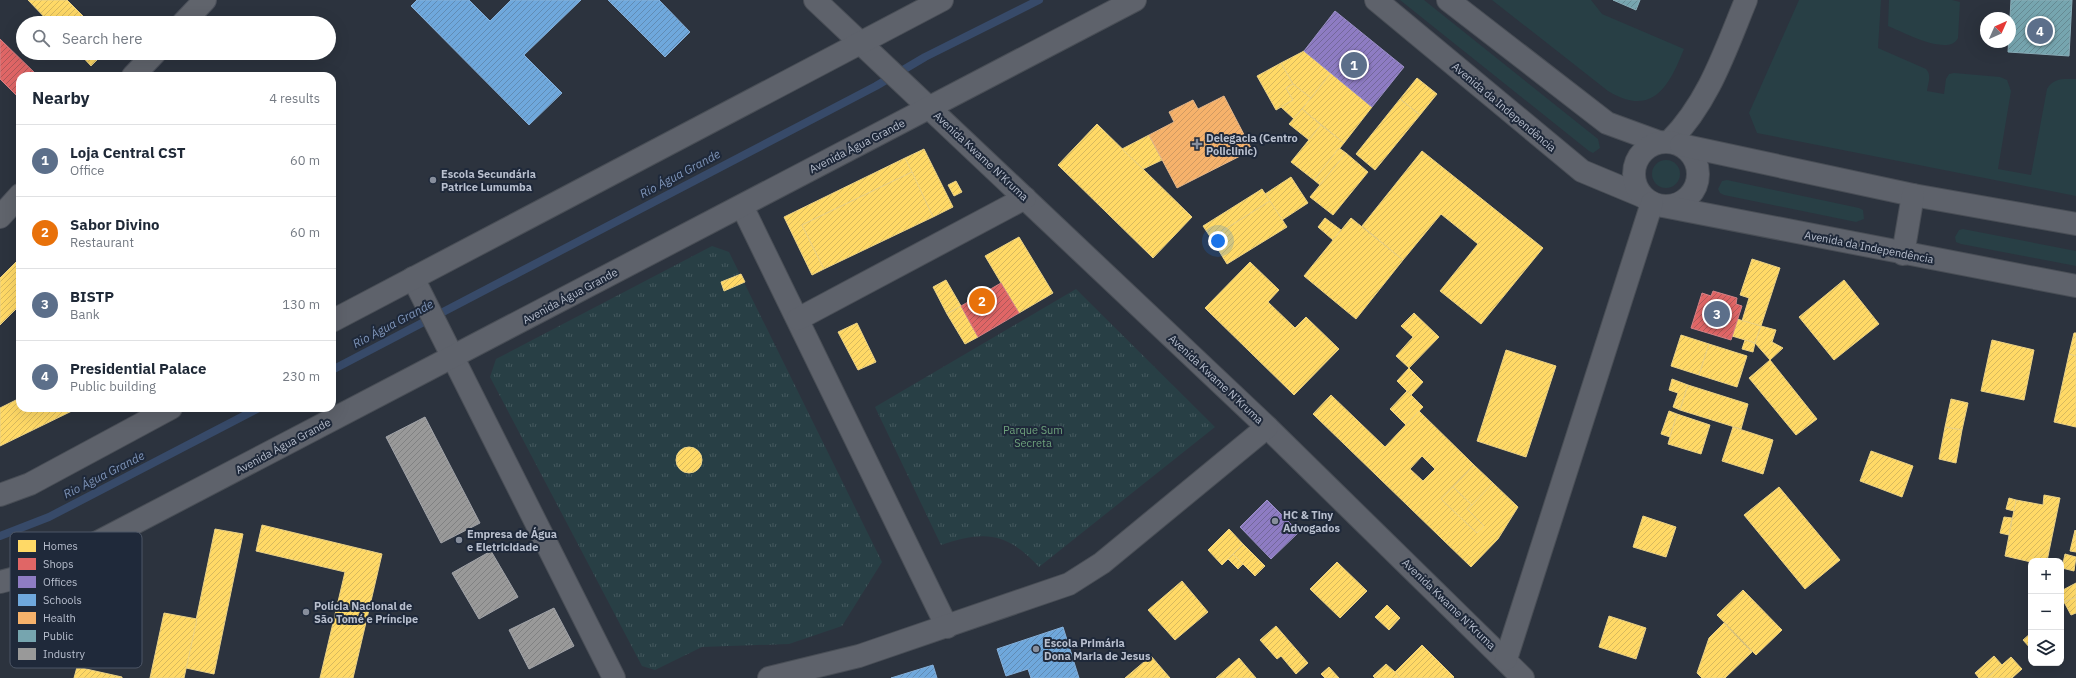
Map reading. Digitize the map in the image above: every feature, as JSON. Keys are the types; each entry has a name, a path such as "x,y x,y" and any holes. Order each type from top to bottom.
{"main road":[{"path":"190,16 205,0"},
{"path":"137,72 148,60"},
{"path":"0,217 16,199"}],"street":[{"name":"Avenida Kwame N’Kruma","path":"815,0 1268,427 1506,659 1523,678"},
{"path":"336,319 417,287 859,42 942,0"},
{"name":"Avenida Água Grande","path":"117,532 1135,0"},
{"name":"Avenida da Independência","path":"1376,0 1582,171 1652,202 1903,254 2076,286"},
{"path":"1448,0 1606,123 1670,143 1913,195 2076,224"},
{"path":"1670,143 1690,152 1697,161 1699,172 1698,184 1693,194 1685,202 1674,206 1652,202 1636,187 1634,175 1635,164 1644,150 1670,143 1687,123 1707,92 1746,0"},
{"path":"1903,254 1913,195"},
{"path":"798,320 1025,198"},
{"path":"1506,659 1652,202"},
{"path":"742,206 947,627"},
{"path":"417,287 454,357 614,678"},
{"path":"0,495 30,484 164,412"},
{"path":"769,678 860,656 1069,584 1085,575 1268,427"},
{"name":"Avenida Água Grande","path":"0,582 10,579"}],"green space":[{"path":"1400,0 1424,0 1598,139 1600,148 1593,153 1589,151"},
{"path":"1492,0 1591,0 1602,14 1684,49 1672,75 1665,86 1657,94 1648,99 1637,101 1624,98 1608,91"},
{"path":"1799,0 1881,0 1878,48 1926,69 1929,74 1927,91 1944,94 1946,79 1949,74 1954,73 2000,77 2007,80 2011,91 1998,169 2031,175 2047,89 2053,82 2063,79 2076,79 2076,196 1757,133 1749,113"},
{"path":"1889,0 1952,0 1960,2 1958,38 1953,43 1945,45 1936,44 1888,26"},
{"path":"1666,160 1676,164 1680,174 1676,184 1666,188 1656,184 1652,174 1656,164"},
{"path":"1727,180 1859,208 1863,210 1864,219 1856,222 1724,195 1720,193 1718,189 1722,181"},
{"path":"1963,229 2076,251 2076,266 1961,244 1956,242 1955,237 1959,230"},
{"path":"712,246 729,252 882,562 842,626 789,644 702,647 655,670 642,666 490,377 496,359"},
{"name":"Parque Sum Secreta","path":"1076,289 1215,427 1039,567 1016,547 1006,541 994,537 970,537 941,545 875,407"}],"building: Homes":[{"path":"28,0 67,0 83,16 43,16"},
{"path":"1304,51 1331,73 1311,98 1293,84 1281,63"},
{"path":"85,60 97,60 91,66"},
{"path":"1281,63 1293,84 1286,88 1293,100 1276,110 1257,76"},
{"path":"1331,73 1372,107 1344,143 1302,109"},
{"path":"1417,78 1437,94 1420,115 1400,99"},
{"path":"1293,84 1311,98 1294,119 1281,107 1293,100 1286,88"},
{"path":"1400,99 1420,115 1375,170 1356,154"},
{"path":"1302,109 1321,125 1309,140 1289,124"},
{"path":"1097,124 1192,217 1153,258 1058,165"},
{"path":"1321,125 1344,143 1314,180 1291,162"},
{"path":"1149,135 1162,160 1143,169 1122,149"},
{"path":"1339,148 1346,153 1320,185 1314,180"},
{"path":"924,149 953,207 933,217 905,158"},
{"path":"1422,151 1543,248 1481,324 1440,291 1478,244 1441,214 1403,260 1362,226"},
{"path":"1346,153 1368,172 1333,215 1310,197"},
{"path":"905,158 912,172 802,225 824,269 812,275 784,217"},
{"path":"912,172 933,217 824,269 802,225"},
{"path":"1291,177 1308,203 1282,220 1265,194"},
{"path":"956,181 962,192 954,196 948,185"},
{"path":"1262,189 1270,201 1211,238 1203,226"},
{"path":"1270,201 1287,227 1227,264 1211,238"},
{"path":"1325,218 1341,230 1333,240 1318,227"},
{"path":"1351,218 1403,260 1356,319 1304,276"},
{"path":"1019,237 1053,293 1019,313 985,256"},
{"path":"1752,259 1780,268 1761,326 1742,321 1749,298 1740,295"},
{"path":"16,262 16,309 0,325 0,278"},
{"path":"1250,262 1279,290 1268,302 1295,328 1306,317 1339,349 1294,395 1205,308"},
{"path":"741,274 745,282 724,291 721,282"},
{"path":"946,280 961,306 947,314 933,287"},
{"path":"1844,280 1879,324 1834,360 1799,317"},
{"path":"961,306 978,337 965,344 947,314"},
{"path":"1414,313 1439,337 1409,368 1396,356 1413,337 1401,326"},
{"path":"1737,319 1761,326 1755,343 1732,336"},
{"path":"857,323 876,362 858,370 838,332"},
{"path":"1761,326 1776,330 1772,342 1783,348 1770,360 1755,343"},
{"path":"2074,333 2076,333 2076,356 2069,354"},
{"path":"1681,335 1709,344 1699,375 1671,366"},
{"path":"1745,340 1755,343 1753,352 1742,349"},
{"path":"1992,340 2034,350 2024,400 1981,391"},
{"path":"1709,344 1747,356 1737,387 1699,375"},
{"path":"1506,350 1556,366 1526,457 1477,441"},
{"path":"2069,354 2076,356 2076,427 2054,422"},
{"path":"1770,360 1817,419 1796,435 1749,378"},
{"path":"1409,368 1423,382 1411,395 1397,381"},
{"path":"1672,379 1688,385 1680,410 1673,407 1678,393 1669,390"},
{"path":"1688,385 1748,404 1741,429 1680,410"},
{"path":"1407,391 1423,407 1406,425 1390,409"},
{"path":"1331,395 1385,447 1419,411 1474,465 1441,499 1477,533 1484,526 1467,509 1493,483 1518,507 1498,539 1471,567 1313,414","holes":["1422,456 1435,469 1423,481 1410,469"]},
{"path":"1951,399 1968,403 1962,430 1945,427"},
{"path":"16,400 16,412 70,412 0,446 0,408"},
{"path":"1669,411 1677,414 1670,437 1661,434"},
{"path":"1677,414 1710,425 1701,454 1668,444"},
{"path":"1733,427 1773,440 1763,474 1722,461"},
{"path":"1945,427 1962,430 1956,463 1939,459"},
{"path":"689,447 698,451 702,460 698,469 689,473 680,469 676,460 680,451"},
{"path":"1871,451 1913,466 1902,497 1860,481"},
{"path":"1474,465 1493,483 1472,505 1453,487"},
{"path":"1453,487 1472,505 1467,509 1484,526 1477,533 1441,499"},
{"path":"1779,487 1840,560 1805,589 1744,515"},
{"path":"2044,495 2060,498 2048,558 2028,558 2028,561 2005,556 2016,500 2043,505"},
{"path":"2009,498 2016,500 2014,511 2006,509"},
{"path":"1643,516 1676,527 1666,557 1633,547"},
{"path":"2004,517 2012,518 2009,535 2000,533"},
{"path":"262,525 382,554 353,678 320,678 345,572 256,551"},
{"path":"215,529 243,534 214,674 186,668"},
{"path":"1229,529 1243,544 1222,565 1208,550"},
{"path":"2075,530 2076,531 2076,552 2070,551"},
{"path":"1243,544 1265,566 1255,576 1233,554"},
{"path":"1233,554 1243,564 1238,569 1228,559"},
{"path":"2065,554 2076,557 2074,571 2064,568"},
{"path":"1337,562 1367,591 1340,618 1310,589"},
{"path":"1182,581 1208,612 1175,640 1148,610"},
{"path":"2076,583 2076,597 2064,602 2064,589"},
{"path":"1743,590 1782,630 1756,655 1717,615"},
{"path":"2076,597 2076,613 2071,615 2064,602"},
{"path":"1387,605 1400,618 1389,630 1375,617"},
{"path":"164,613 197,619 184,678 150,678"},
{"path":"1609,616 1646,628 1636,659 1599,647"},
{"path":"1724,623 1752,652 1725,678 1702,678 1697,673 1709,638"},
{"path":"1276,626 1308,663 1296,674 1281,656 1277,659 1260,640"},
{"path":"2028,636 2028,646 2023,640"},
{"path":"1422,645 1454,677 1453,678 1400,678 1395,672"},
{"path":"1151,656 1170,678 1125,678"},
{"path":"1994,656 2002,665 1987,678 1979,678 1975,673"},
{"path":"2011,657 2022,669 2012,678 1987,678"},
{"path":"1239,658 1256,678 1216,678"},
{"path":"1386,664 1400,678 1375,678 1373,676"},
{"path":"1329,667 1339,678 1325,678 1321,674"},
{"path":"77,668 122,677 122,678 74,678"}],"building: Shops":[{"path":"0,39 16,55 16,60 22,60 34,72 16,72 16,95 0,79"},
{"path":"1001,283 1019,313 978,337 961,306"},
{"path":"1713,291 1737,298 1736,304 1742,306 1731,340 1691,328 1702,293 1711,296"}],"building: Offices":[{"path":"1335,11 1404,67 1372,107 1304,51"},
{"path":"1267,500 1299,532 1271,559 1240,527"}],"building: Schools":[{"path":"417,0 469,0 490,21 511,0 581,0 524,55 562,93 529,125 411,6"},
{"path":"608,0 659,0 690,32 665,57"},
{"path":"1063,627 1079,678 1031,678 1028,669 1006,676 997,649"},
{"path":"933,665 937,678 891,678"}],"building: Health":[{"path":"1224,96 1252,150 1177,188 1149,135 1174,122 1169,112 1193,100 1198,109"}],"building: Public":[{"path":"1613,0 1640,0 1636,10"},
{"path":"2011,0 2072,0 2069,56 2008,52 2008,48 2016,48 2016,12 2010,12"}],"building: Industry":[{"path":"425,417 480,523 441,543 386,437"},
{"path":"491,551 518,597 479,619 452,573"},
{"path":"554,608 574,646 529,669 509,630"}],"waterway":[{"name":"Rio Água Grande","path":"336,368 876,86 925,57 1039,0"},
{"name":"Rio Água Grande","path":"10,532 49,517 251,412"},
{"name":"Rio Água Grande","path":"0,536 10,532"}],"place":[{"name":"Presidential Palace","path":"2040,31"},
{"name":"Loja Central CST","path":"1354,65"},
{"name":"Delegacia (Centro Policlinic)","path":"1197,144"},
{"name":"Escola Secundária Patrice Lumumba","path":"433,180"},
{"name":"Sabor Divino","path":"982,301"},
{"name":"BISTP","path":"1717,314"},
{"name":"HC & Tiny Advogados","path":"1275,521"},
{"name":"Empresa de Água e Eletricidade","path":"459,540"},
{"name":"Polícia Nacional de São Tomé e Príncipe","path":"306,612"},
{"name":"Escola Primária Dona Maria de Jesus","path":"1036,649"}]}
